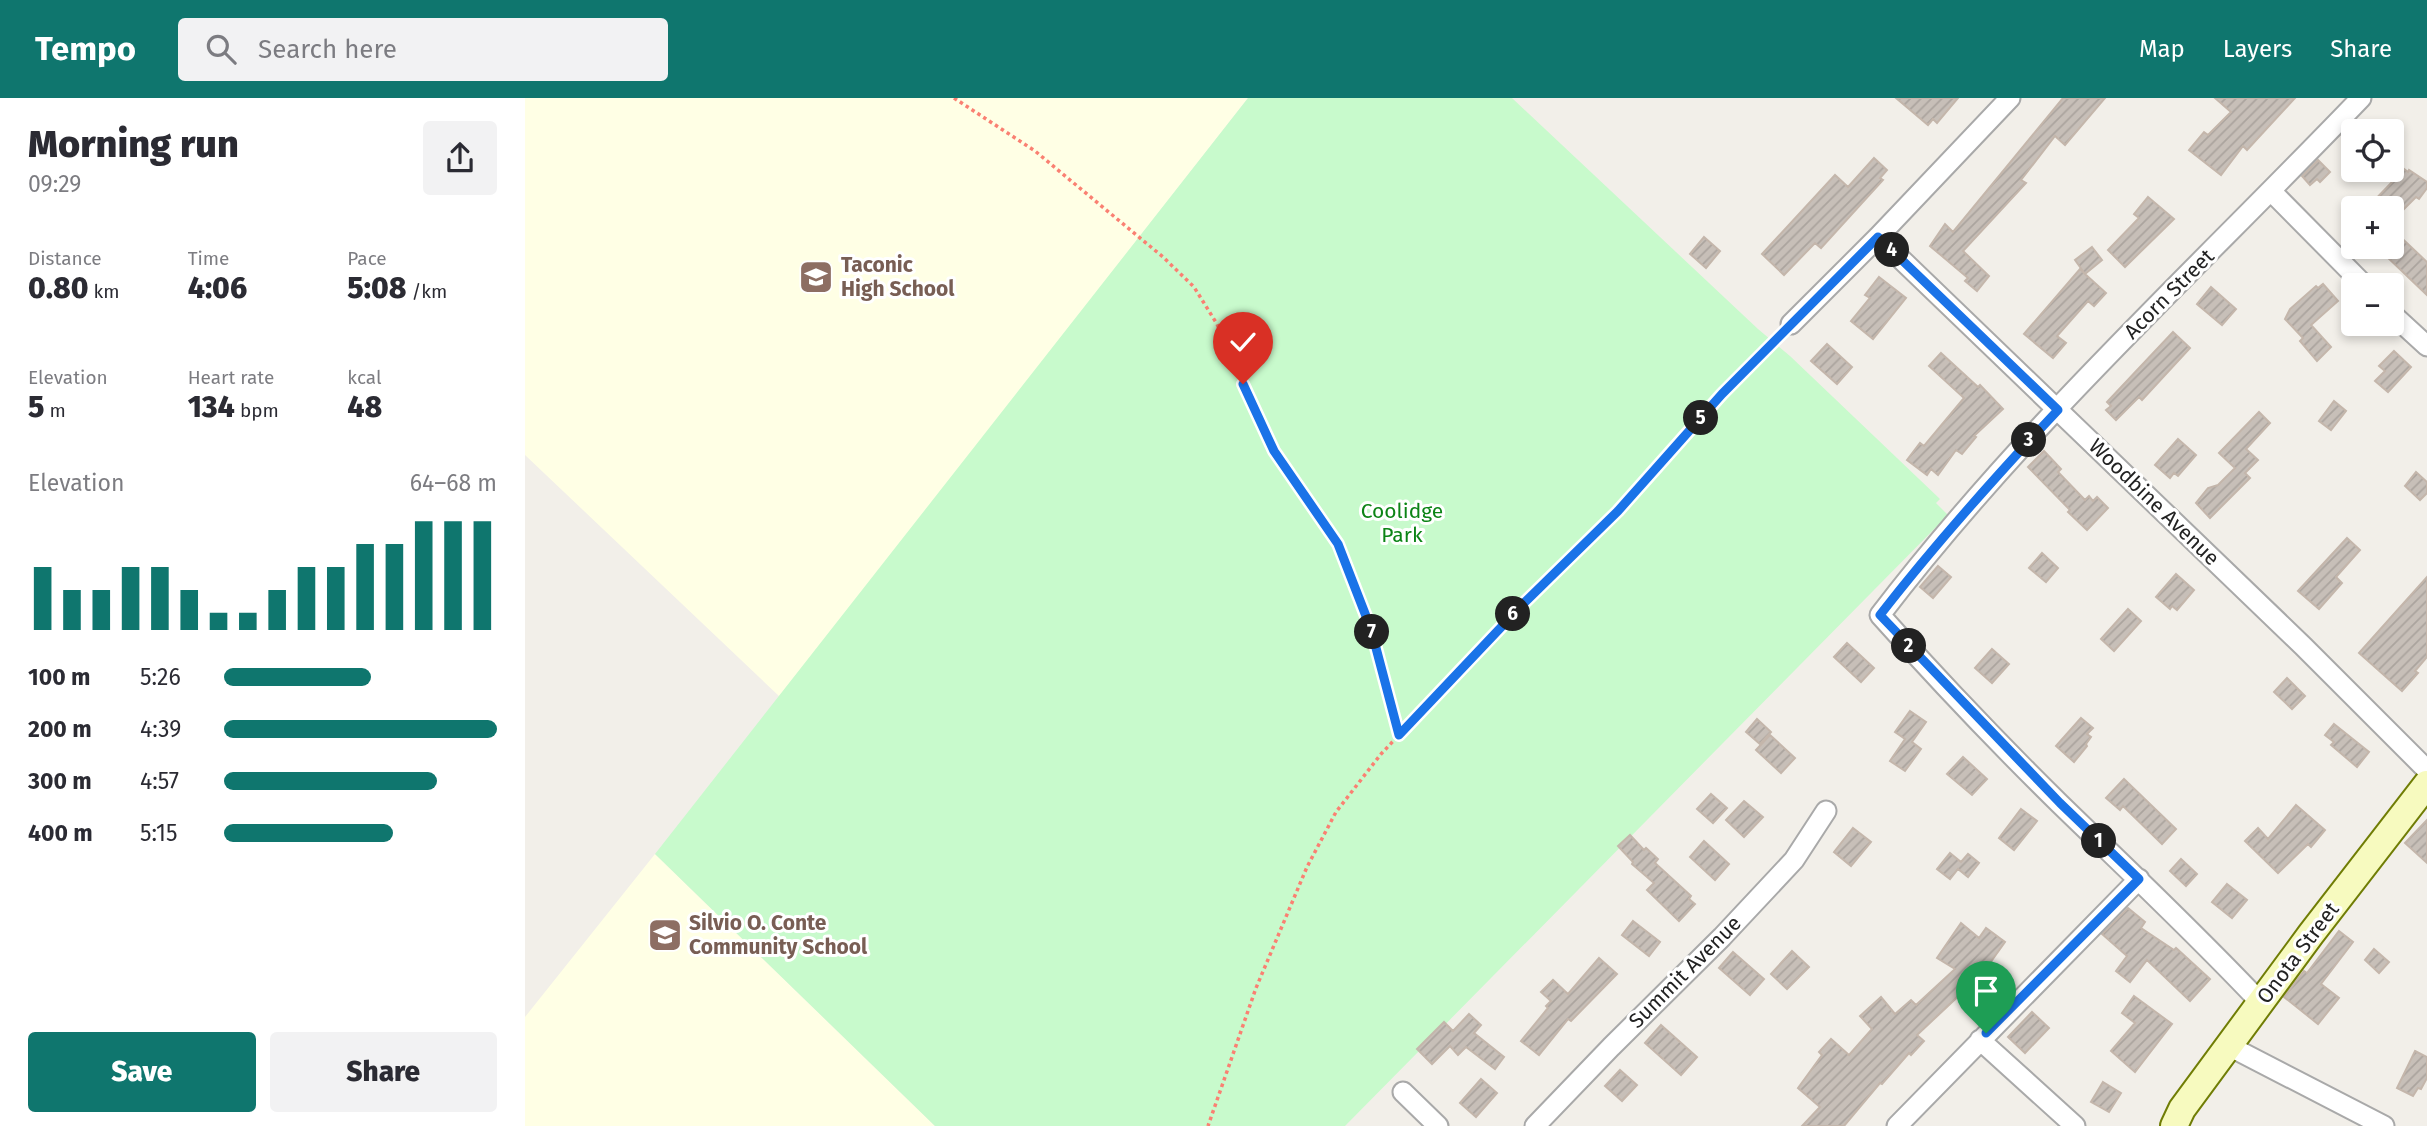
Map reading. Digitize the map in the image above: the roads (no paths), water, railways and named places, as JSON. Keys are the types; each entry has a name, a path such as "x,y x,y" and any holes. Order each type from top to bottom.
{"street":[{"path":"1791,324 2010,98"},
{"name":"Acorn Street","path":"2139,879 1945,686 1880,615 1927,553 1980,492 2101,363 2361,98"},
{"path":"2271,191 2352,273"},
{"name":"Woodbine Avenue","path":"1878,237 2303,646 2427,770"},
{"path":"2404,325 2427,346"},
{"name":"Onota Street","path":"2174,1126 2182,1109 2311,934 2427,784"},
{"name":"Summit Avenue","path":"1535,1126 1722,937 1794,860 1826,811"},
{"path":"1897,1126 2139,879 2261,1003"},
{"path":"1980,1040 2075,1126"},
{"path":"2229,1046 2384,1126"},
{"path":"1403,1092 1438,1126"}],"place":[{"name":"Taconic High School","path":"816,277"},
{"name":"Silvio O. Conte Community School","path":"665,935"}],"park label":[{"name":"Coolidge Park","path":"1402,523"}]}
